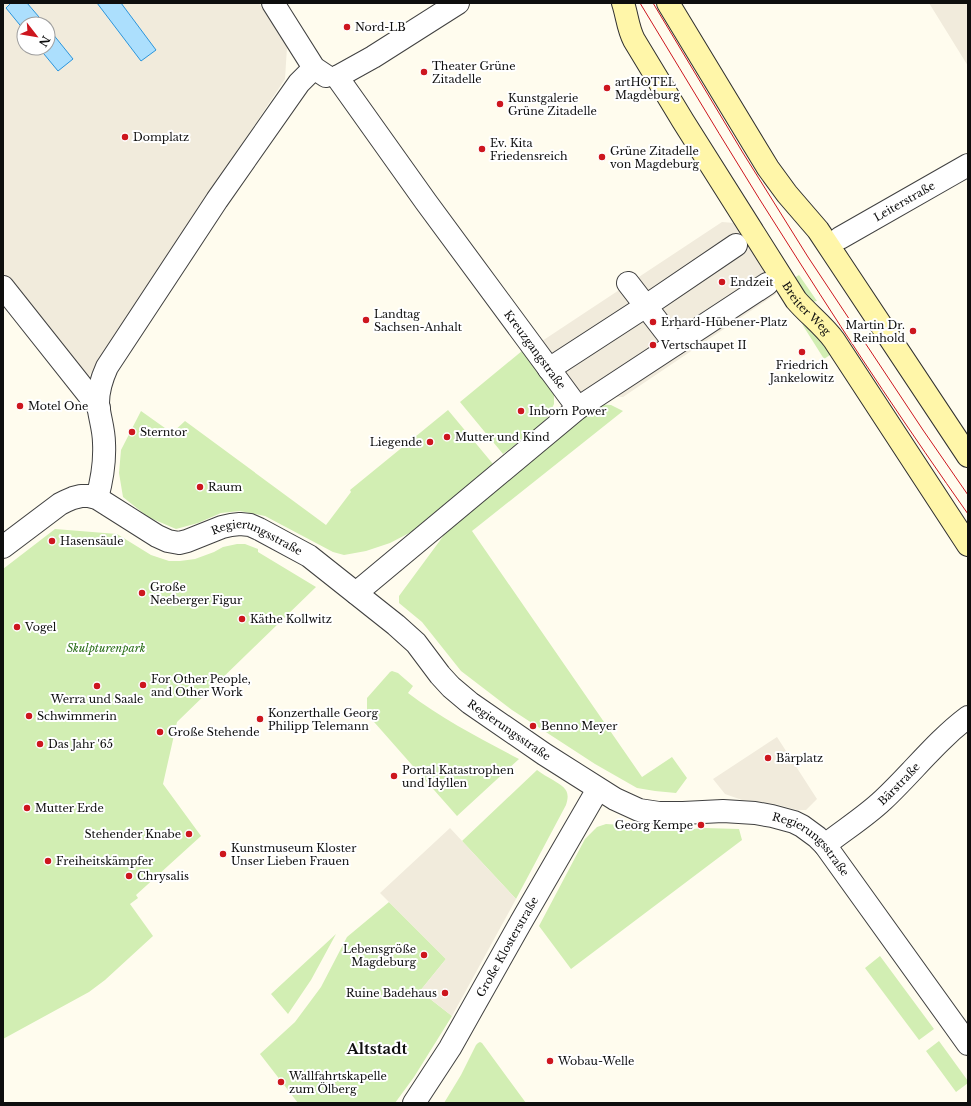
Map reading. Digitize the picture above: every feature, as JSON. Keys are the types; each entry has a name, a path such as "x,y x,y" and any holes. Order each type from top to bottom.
{"street":[{"path":"273,3 314,68 324,75 337,77 458,3"},
{"name":"Breiter Weg","path":"623,3 634,40 747,224 796,300 834,340 968,544"},
{"path":"668,3 768,168 787,194 818,230 968,456"},
{"path":"3,547 60,504 81,496 97,498 105,455 98,401 100,383 110,360 217,200 299,83 314,68"},
{"name":"Kreuzgangstraße","path":"337,77 422,196 578,408"},
{"name":"Leiterstraße","path":"840,238 968,165"},
{"path":"549,369 736,245"},
{"path":"628,283 674,344"},
{"path":"356,593 578,408 767,284"},
{"path":"3,287 99,408"},
{"name":"Regierungsstraße","path":"97,498 157,536 168,541 176,543 187,541 222,526 240,524 250,525 309,556 396,625 416,643 440,675 451,687 470,703 598,789 628,805 639,810 650,812 677,813 739,811 777,817 802,826 825,845 968,1044"},
{"name":"Bärstraße","path":"825,845 882,801 943,738 968,717"},
{"name":"Große Klosterstraße","path":"414,1103 450,1048 598,789"}],"green space":[{"path":"799,275 817,301 807,303 791,280"},
{"path":"802,324 818,336 830,355 824,359"},
{"path":"528,346 554,389 554,404 547,418 536,429 503,454 460,402"},
{"path":"597,404 611,405 623,411 472,531 642,777 672,757 687,778 676,793 637,788 595,764 512,710 461,671 422,622 399,603 399,596 447,531"},
{"path":"448,410 493,464 415,530 390,543 366,551 344,555 333,552 265,516 240,511 221,513 198,523 176,529 148,517 123,497 119,473 121,450 141,411 172,433 185,421 326,525 351,492 350,490"},
{"name":"Skulpturenpark","path":"55,529 117,534 151,555 169,561 195,559 223,547 245,544 258,549 258,552 316,587 177,722 163,784 201,836 136,895 138,898 130,904 153,936 105,980 89,992 3,1039 3,569"},
{"path":"392,671 398,673 413,686 408,693 462,728 519,759 457,816 367,714 367,698"},
{"path":"537,770 563,787 568,796 566,805 516,899 462,841"},
{"path":"606,824 621,825 645,831 670,831 704,828 739,829 742,840 571,969 539,926 585,839 597,827"},
{"path":"389,902 446,959 420,991 452,1016 414,1077 395,1103 298,1103 260,1054 295,1022 321,987 347,937"},
{"path":"336,934 311,980 288,1014 271,994"},
{"path":"880,956 934,1029 919,1040 865,968"},
{"path":"939,1041 968,1081 968,1083 956,1092 926,1051"},
{"path":"480,1042 526,1103 444,1103 461,1075 476,1045"}],"shaded area":[{"name":"Domplatz","path":"3,3 259,3 287,47 285,79 87,379 3,273"},
{"path":"929,3 968,3 968,66"},
{"name":"Erhard-Hübener-Platz","path":"722,222 747,224 780,275 776,294 623,397 596,396 578,408 533,347"},
{"name":"Bärplatz","path":"777,737 817,799 806,810 797,810 775,804 742,800 725,794 713,779"},
{"path":"450,828 516,899 452,1016 420,991 446,959 380,893"}],"water":[{"path":"11,3 27,3 38,16 16,16 16,20 6,8"},
{"path":"97,3 121,3 156,50 141,61"},
{"path":"56,38 73,59 58,71 46,56 56,56"}],"tram line":[{"path":"640,3 739,166 820,295 968,514"},
{"path":"653,3 743,153 808,257 968,495"}],"place":[{"name":"Nord-LB","path":"347,27"},
{"name":"Theater Grüne Zitadelle","path":"424,72"},
{"name":"artHOTEL Magdeburg","path":"607,88"},
{"name":"Kunstgalerie Grüne Zitadelle","path":"500,104"},
{"name":"Domplatz","path":"125,137"},
{"name":"Ev. Kita Friedensreich","path":"482,149"},
{"name":"Grüne Zitadelle von Magdeburg","path":"602,157"},
{"name":"Endzeit","path":"722,282"},
{"name":"Landtag Sachsen-Anhalt","path":"366,320"},
{"name":"Erhard-Hübener-Platz","path":"653,322"},
{"name":"Martin Dr. Reinhold","path":"913,331"},
{"name":"Vertschaupet II","path":"653,345"},
{"name":"Friedrich Jankelowitz","path":"802,352"},
{"name":"Motel One","path":"20,406"},
{"name":"Inborn Power","path":"521,411"},
{"name":"Sterntor","path":"132,432"},
{"name":"Mutter und Kind","path":"447,437"},
{"name":"Liegende","path":"430,442"},
{"name":"Raum","path":"200,487"},
{"name":"Hasensäule","path":"52,541"},
{"name":"Große Neeberger Figur","path":"142,593"},
{"name":"Käthe Kollwitz","path":"242,619"},
{"name":"Vogel","path":"17,627"},
{"name":"For Other People, and Other Work","path":"143,685"},
{"name":"Werra und Saale","path":"97,686"},
{"name":"Schwimmerin","path":"29,716"},
{"name":"Konzerthalle Georg Philipp Telemann","path":"260,719"},
{"name":"Benno Meyer","path":"533,726"},
{"name":"Große Stehende","path":"160,732"},
{"name":"Das Jahr '65","path":"40,744"},
{"name":"Bärplatz","path":"768,758"},
{"name":"Portal Katastrophen und Idyllen","path":"394,776"},
{"name":"Mutter Erde","path":"27,808"},
{"name":"Georg Kempe","path":"701,825"},
{"name":"Stehender Knabe","path":"189,834"},
{"name":"Kunstmuseum Kloster Unser Lieben Frauen","path":"223,854"},
{"name":"Freiheitskämpfer","path":"48,861"},
{"name":"Chrysalis","path":"129,876"},
{"name":"Lebensgröße Magdeburg","path":"424,955"},
{"name":"Ruine Badehaus","path":"445,993"},
{"name":"Wobau-Welle","path":"550,1061"},
{"name":"Wallfahrtskapelle zum Ölberg","path":"281,1082"}],"district":[{"name":"Altstadt","path":"377,1049"}]}
